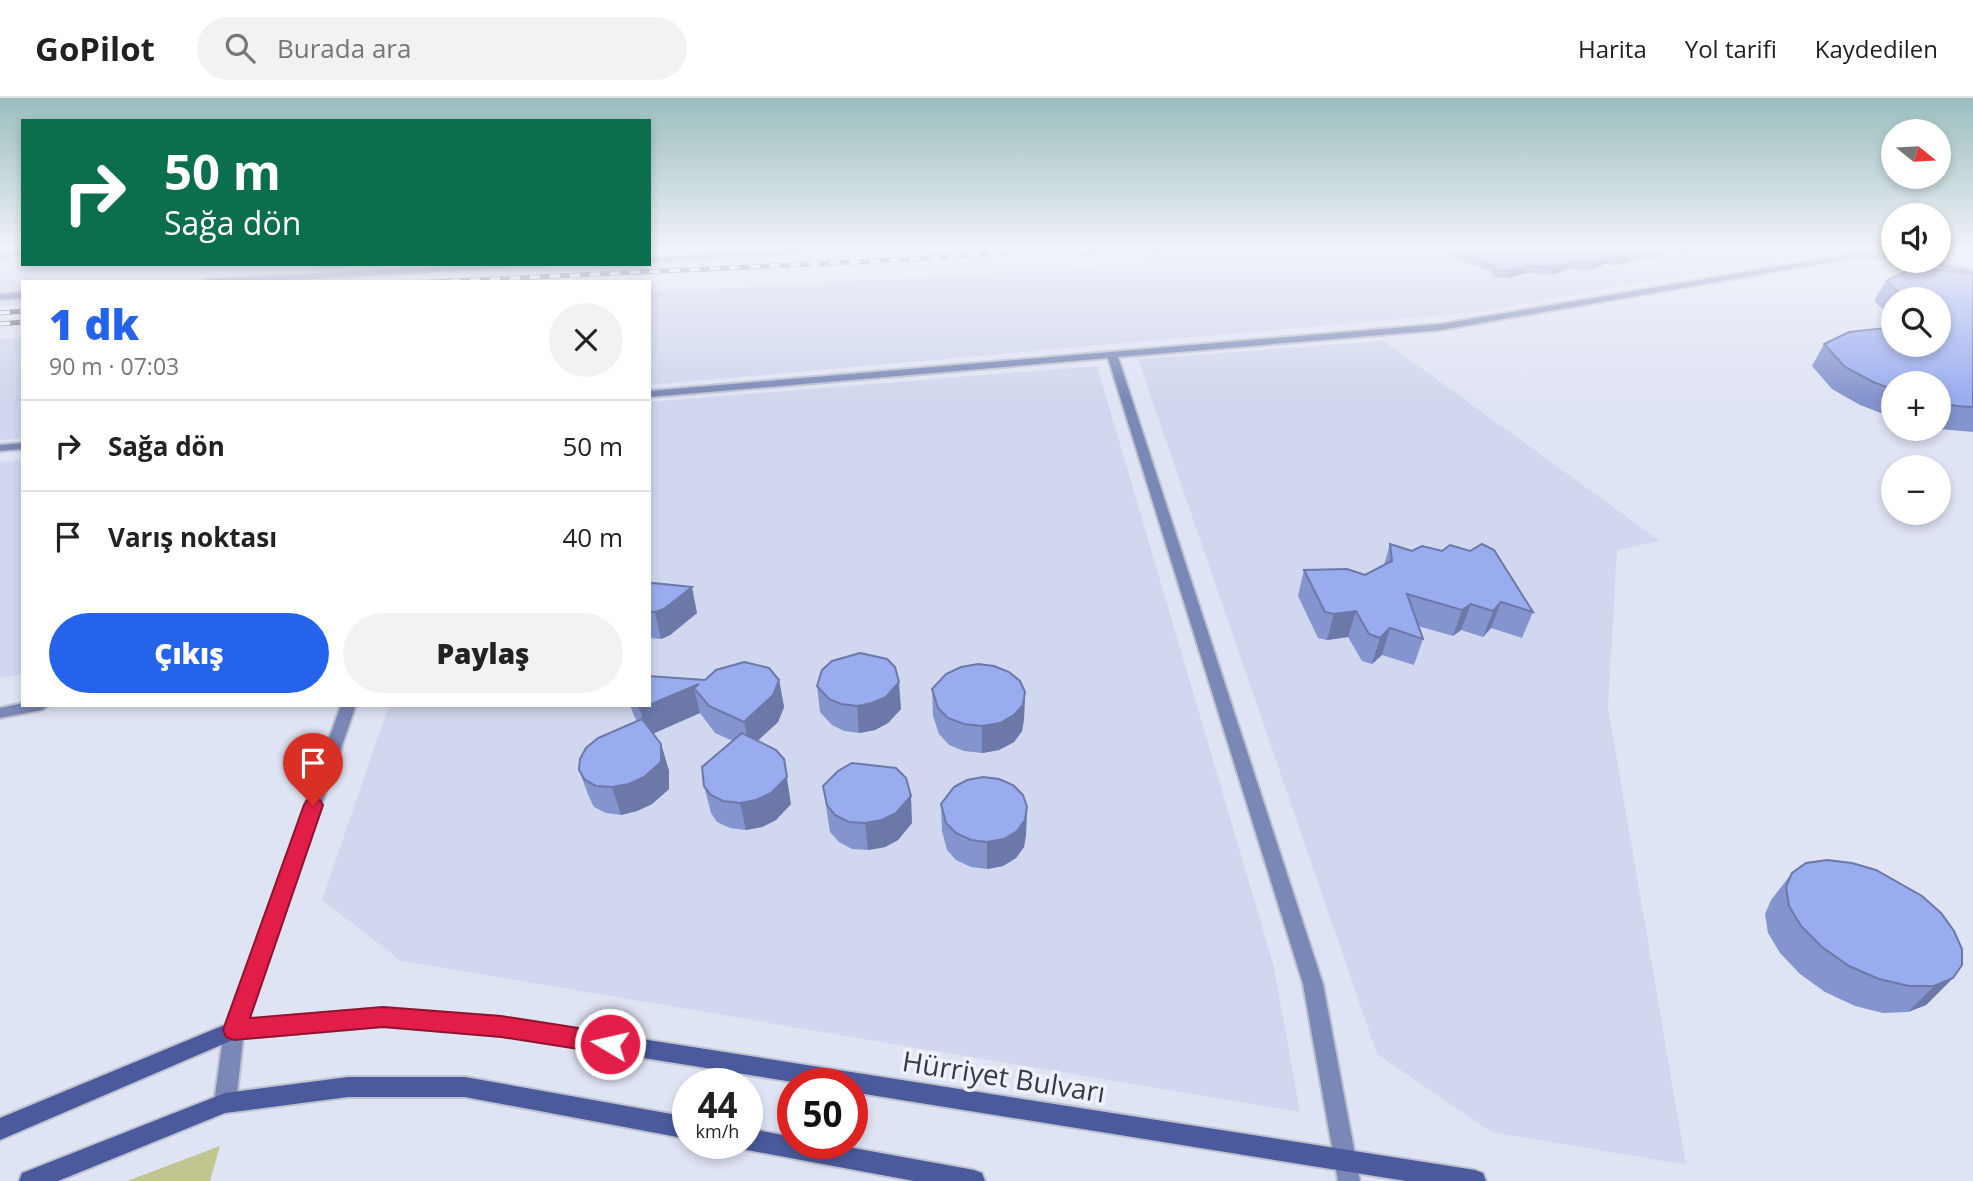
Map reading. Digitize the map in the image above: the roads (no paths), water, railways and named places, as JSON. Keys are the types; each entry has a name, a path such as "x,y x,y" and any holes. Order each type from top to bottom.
{"main road":[{"name":"Hürriyet Bulvarı","path":"0,1129 234,1030 383,1017 501,1026 1475,1181"},
{"path":"30,1181 225,1102 348,1087 466,1087 672,1125"},
{"path":"763,1142 974,1181"}],"street":[{"path":"651,394 1441,327 1612,298"},
{"path":"1112,354 1313,984 1349,1181"},
{"path":"0,448 21,446"},
{"path":"0,713 32,707"},
{"path":"225,1102 234,1030 348,707"}],"railway":[{"path":"0,313 21,311"},
{"path":"0,324 21,322"}]}
